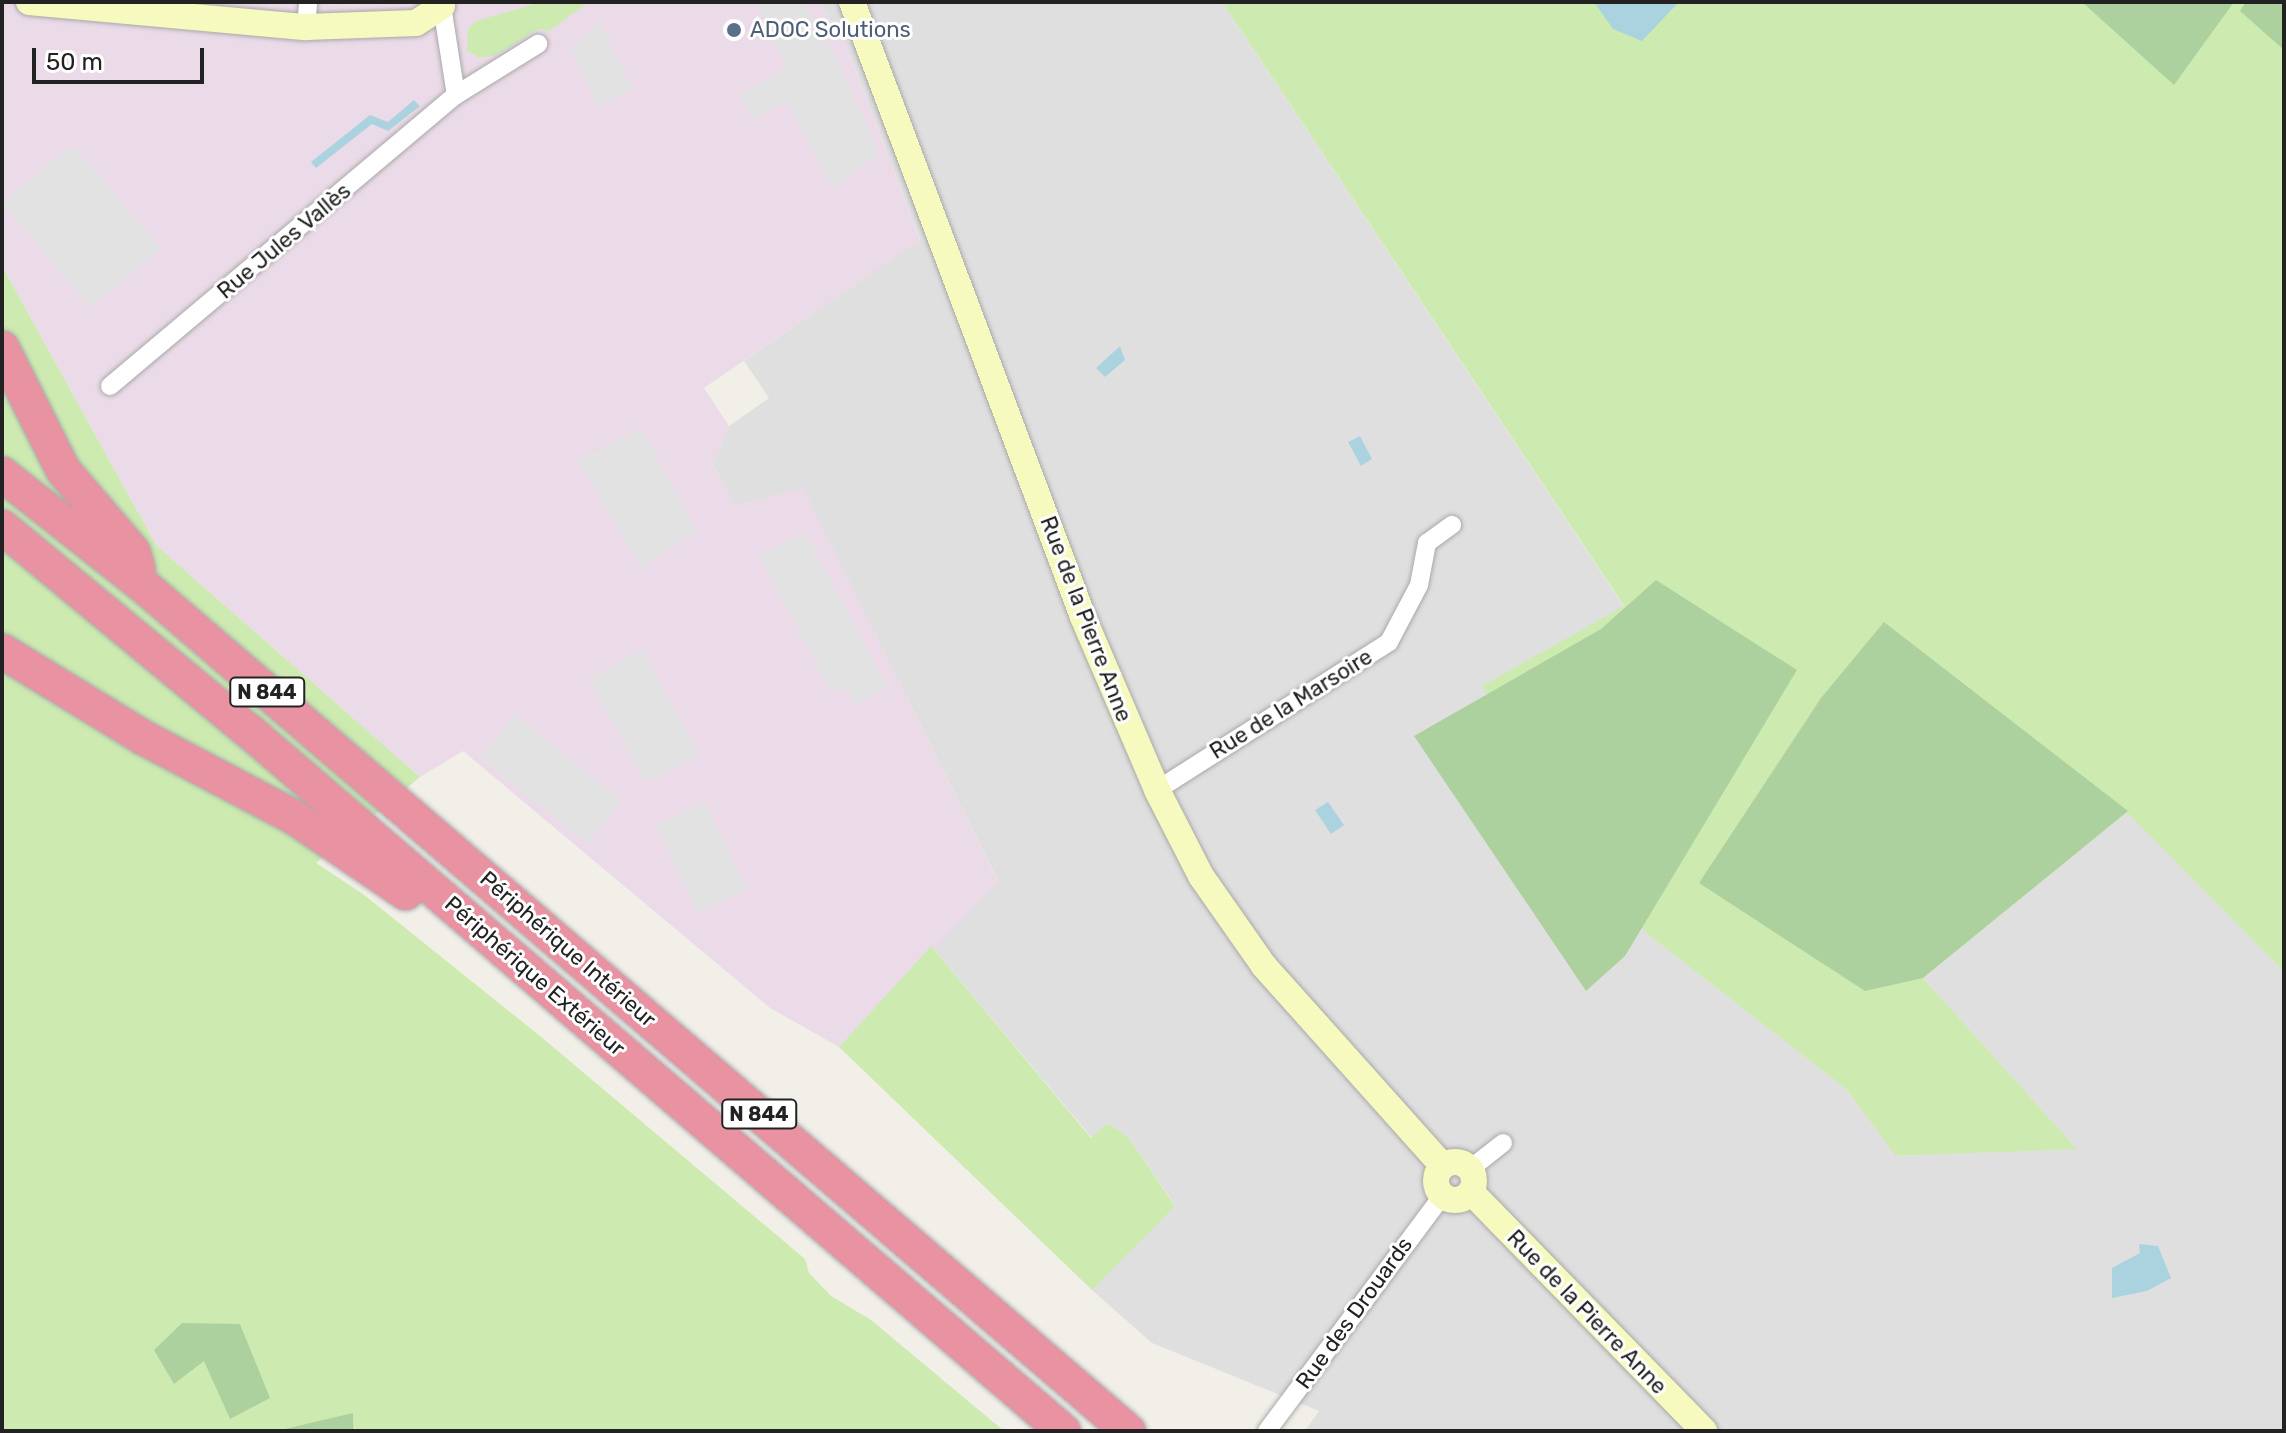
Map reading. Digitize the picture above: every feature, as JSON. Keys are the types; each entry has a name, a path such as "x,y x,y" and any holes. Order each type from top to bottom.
{"highway":[{"path":"2,348 63,470 133,552 145,587"},
{"name":"Périphérique Intérieur","path":"2,474 145,587 1128,1431"},
{"name":"Périphérique Extérieur","path":"2,527 128,628 1063,1431"},
{"path":"2,651 144,738 294,817 380,872 461,937 501,948"}],"street":[{"path":"29,2 416,23 446,3 456,95"},
{"name":"Rue de la Pierre Anne","path":"852,2 1083,617 1157,790 1201,876 1264,966 1443,1166"},
{"name":"Rue Jules Vallès","path":"110,386 456,95 538,44"},
{"name":"Rue de la Marsoire","path":"1157,790 1389,642 1419,585 1427,543 1452,525"},
{"path":"1470,1181 1454,1162 1443,1166 1436,1184 1442,1196 1460,1200 1470,1181 1503,1143"},
{"name":"Rue de la Pierre Anne","path":"1470,1181 1704,1431"},
{"name":"Rue des Drouards","path":"1267,1431 1442,1196"}],"shaded area":[{"path":"2,2 819,2 847,47 920,240 704,388 729,426 713,465 735,506 803,488 998,882 839,1047 770,1008 463,751 420,777 156,545 2,266"},
{"path":"755,2 804,2 837,59 879,154 832,188 787,102 752,120 739,95 787,68"},
{"path":"819,2 1222,2 1624,607 1646,933 1846,1089 1897,1156 2076,1148 1923,978 2128,811 2284,972 2284,1431 1305,1431 1319,1411 1152,1343 1092,1290 1175,1205 1129,1138 1108,1123 1092,1138 931,946 998,881 803,489 734,506 713,464 729,426 769,398 744,361 920,239 847,47"},
{"path":"600,22 632,89 598,107 571,49"},
{"path":"73,145 161,249 90,307 2,203"},
{"path":"641,429 697,531 641,568 578,460"},
{"path":"805,532 888,688 855,705 845,687 832,693 759,556"},
{"path":"642,650 699,754 646,783 589,679"},
{"path":"514,715 622,801 588,844 480,758"},
{"path":"705,802 747,889 698,913 656,825"}],"green space":[{"path":"541,2 589,2 549,31 538,29 496,55 480,58 467,51 468,29 476,21"},
{"path":"1222,2 2284,2 2284,972 2127,812 1923,978 2077,1149 1896,1156 1846,1089 1646,933 1482,686 1624,606"},
{"path":"2082,2 2234,2 2174,85"},
{"path":"2246,2 2284,2 2284,50 2240,11"},
{"path":"2,266 156,545 420,777 316,863 363,894 540,1036 805,1259 809,1273 831,1296 871,1320 1004,1431 355,1431 353,1414 276,1431 2,1431"},
{"path":"1656,580 1797,670 1625,956 1586,991 1414,736 1601,629"},
{"path":"1884,622 2128,811 1923,978 1865,991 1699,883 1821,698"},
{"path":"931,946 1091,1138 1108,1123 1129,1138 1175,1206 1092,1290 839,1047"},
{"path":"182,1323 240,1324 270,1398 230,1419 204,1361 174,1384 154,1350"},
{"path":"353,1413 354,1431 276,1431"}],"water":[{"path":"1594,2 1679,2 1642,41 1613,29"},
{"path":"414,100 420,106 388,131 372,124 316,168 311,162 370,115 388,122"},
{"path":"1120,346 1125,360 1105,377 1096,368"},
{"path":"1360,436 1372,459 1361,466 1348,442"},
{"path":"1328,802 1344,825 1331,834 1315,810"},
{"path":"2139,1244 2158,1246 2171,1278 2147,1291 2112,1298 2112,1268 2140,1253"}],"place":[{"name":"ADOC Solutions","path":"734,30"}]}
